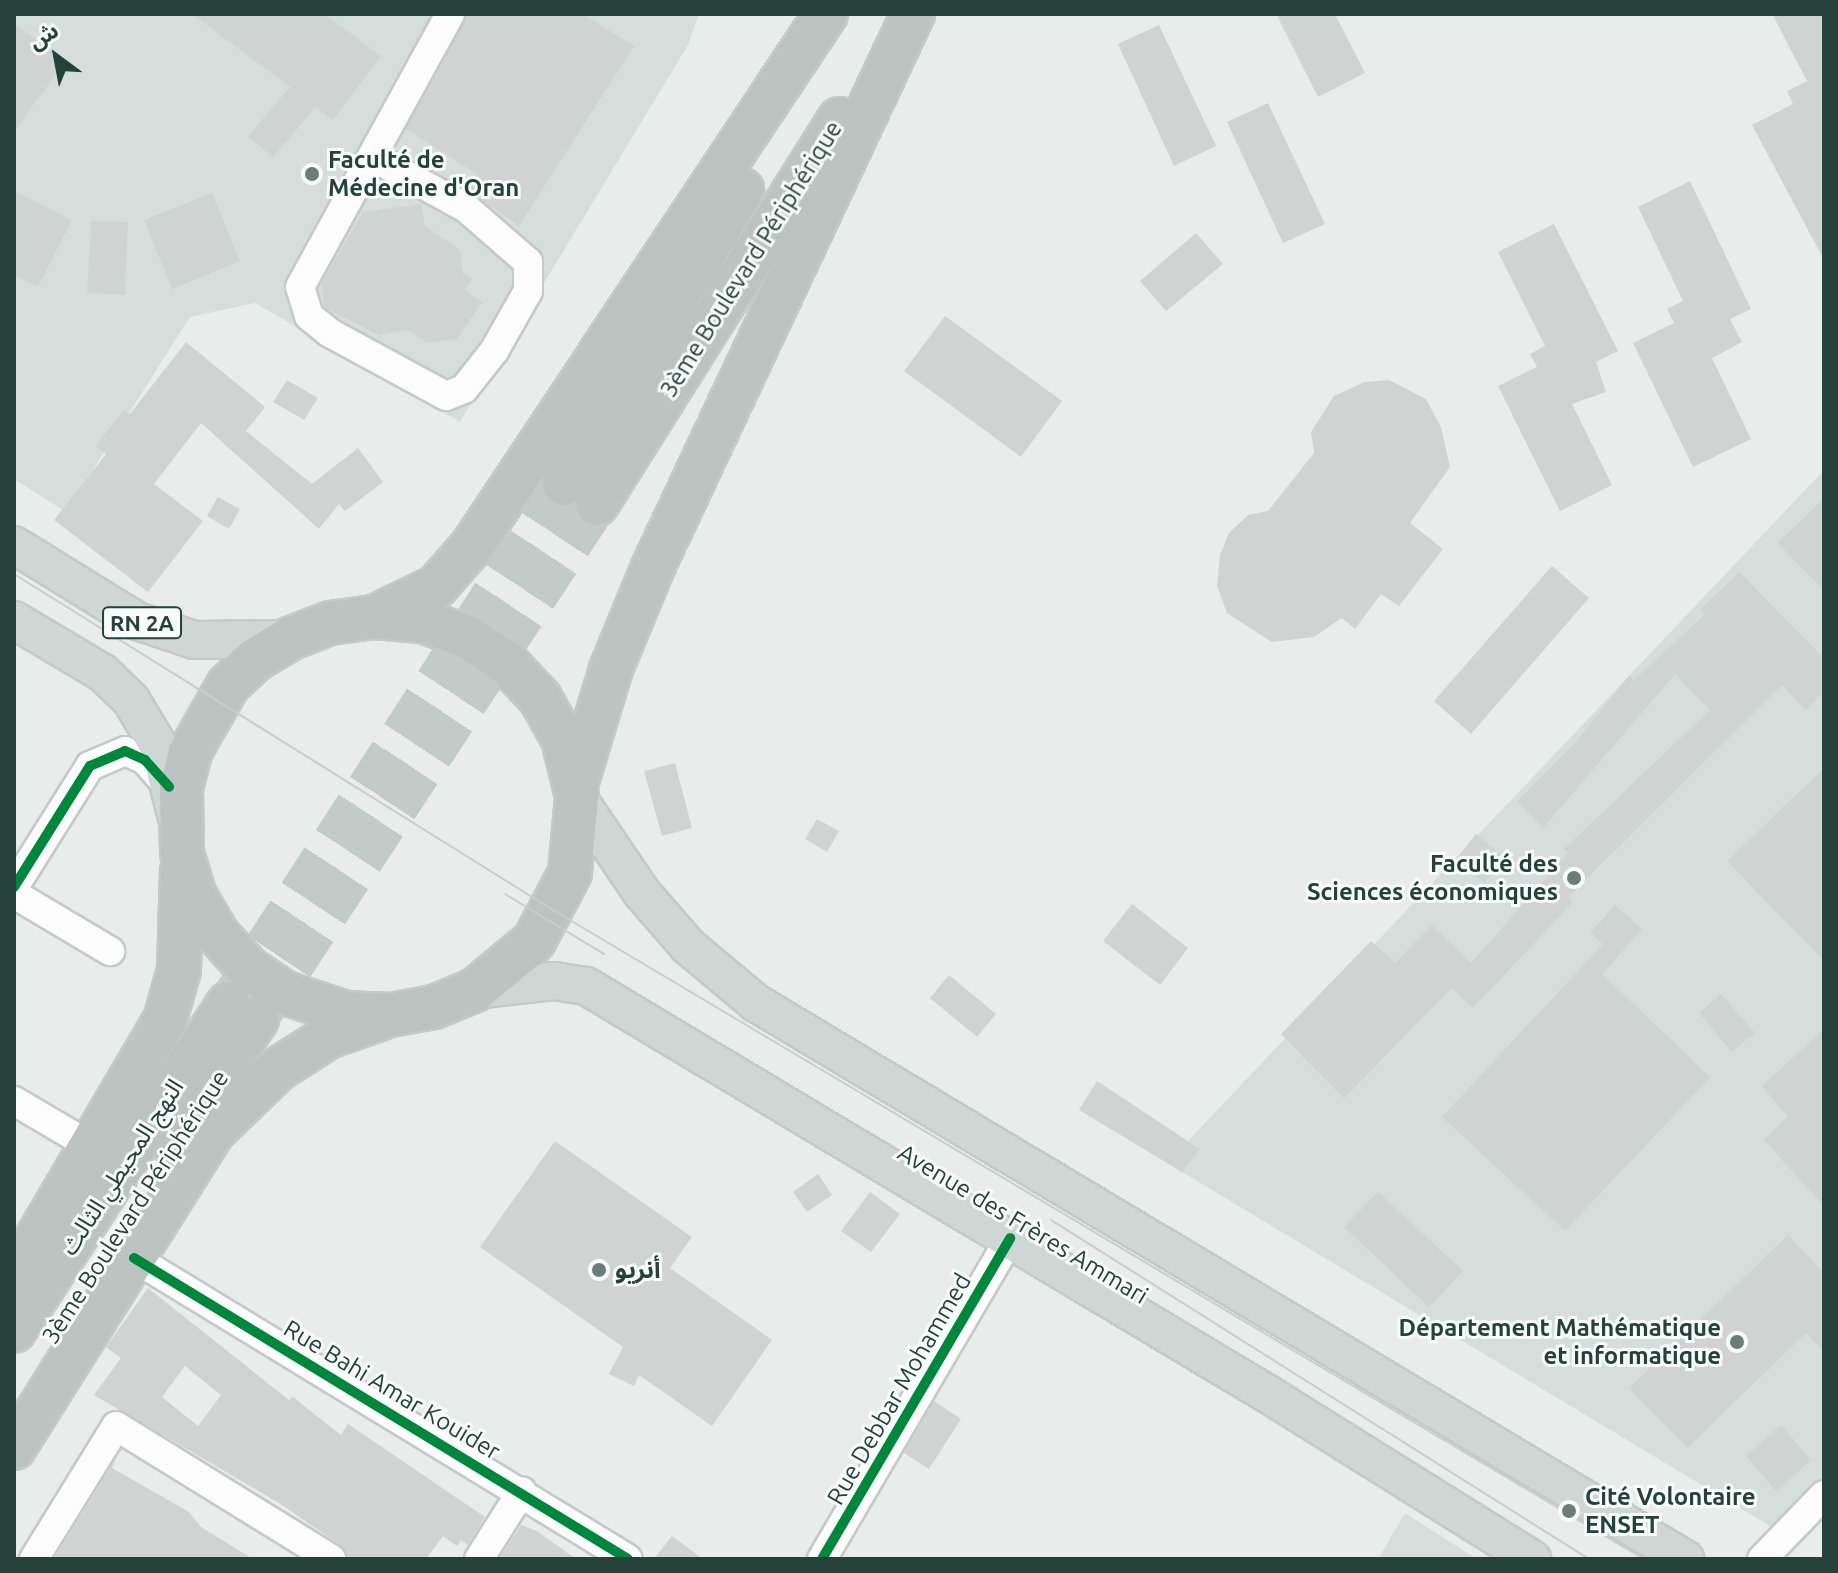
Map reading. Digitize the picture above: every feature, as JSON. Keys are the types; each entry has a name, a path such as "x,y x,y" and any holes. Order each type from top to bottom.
{"highway":[{"path":"374,617 436,587 472,546 826,14"},
{"name":"3ème Boulevard Périphérique","path":"848,14 581,494 905,14"},
{"path":"14,1448 213,1132 277,1070 328,1037 390,1015 434,1007 475,990 534,941 570,873 577,791 611,669 653,567 913,14"},
{"path":"14,1277 94,1148 165,1020 179,970 184,776 206,717 237,677 289,639 330,623 374,617 422,621 452,632 507,663 540,698 563,739 577,791"},
{"path":"181,840 195,896 218,935 248,968 285,993 327,1009 390,1015"},
{"name":"3ème Boulevard Périphérique","path":"14,1397 243,1011"},
{"name":"النهج المحيطي الثالث","path":"14,1331 243,1011"}],"main road":[{"name":"RN 2A","path":"14,545 137,621 194,640 289,639"},
{"name":"RN 2A","path":"14,620 103,673 131,700 159,747 181,840"},
{"path":"577,791 642,893 679,935 756,1003 1685,1559"},
{"name":"Avenue des Frères Ammari","path":"475,990 554,981 586,986 1010,1238 1532,1559"}],"street":[{"path":"373,157 466,208 528,262 528,291 494,351 464,389 446,396 330,333 309,316 300,297 307,271 450,14"},
{"path":"14,887 99,760 125,751 145,760 169,787"},
{"path":"14,894 110,951"},
{"path":"14,1101 94,1148"},
{"name":"Rue Debbar Mohammed","path":"822,1559 1010,1238"},
{"name":"Rue Bahi Amar Kouider","path":"134,1258 522,1491 628,1559"},
{"path":"34,1559 116,1426 331,1559"},
{"path":"479,1559 522,1491"},
{"path":"1762,1559 1824,1495"}],"shaded area":[{"name":"Faculté de Médecine d'Oran","path":"14,14 699,14 688,45 460,422 255,303 190,317 66,512 14,479"},
{"path":"1824,470 1824,1508 1793,1540 1167,1163"},
{"path":"1405,1513 1477,1559 1378,1559"}],"building":[{"path":"192,14 325,14 381,56 333,120 316,107 273,157 248,136 290,87"},
{"path":"467,14 583,14 634,46 519,226 468,190 477,174 406,129"},
{"path":"1276,14 1335,14 1365,73 1318,97"},
{"path":"1772,14 1824,14 1824,260 1752,125 1793,104 1787,91 1807,81"},
{"path":"14,23 66,61 14,131"},
{"path":"1159,25 1216,146 1174,166 1118,44"},
{"path":"1268,103 1325,224 1283,243 1227,122"},
{"path":"1690,181 1751,309 1730,319 1742,342 1712,358 1751,439 1693,467 1633,343 1674,323 1667,309 1683,301 1638,207"},
{"path":"14,191 72,220 38,287 14,275"},
{"path":"212,193 240,261 172,289 144,220"},
{"path":"421,204 425,226 460,250 463,273 473,279 465,290 482,302 457,339 427,343 407,330 378,335 324,307 321,284 363,212"},
{"path":"91,221 128,222 125,295 87,293"},
{"path":"1554,224 1618,351 1596,362 1606,392 1572,404 1612,485 1560,511 1498,386 1537,367 1530,354 1545,346 1498,252"},
{"path":"1196,233 1223,264 1166,311 1140,281"},
{"path":"945,316 1062,401 1021,457 904,371"},
{"path":"186,342 265,407 246,431 312,484 358,448 383,482 345,511 339,504 319,529 201,423 154,484 203,521 148,592 54,520 106,454 95,446 124,410 130,414"},
{"path":"287,380 318,398 304,420 273,402"},
{"path":"1389,380 1426,399 1441,427 1450,467 1410,523 1443,549 1399,606 1381,594 1355,629 1342,618 1314,637 1272,642 1227,613 1217,586 1220,555 1229,533 1248,515 1268,511 1314,453 1311,432 1334,396 1365,382"},
{"path":"218,497 240,509 229,529 207,516"},
{"path":"1824,498 1824,591 1778,543"},
{"path":"1552,566 1589,598 1471,734 1434,701"},
{"path":"1739,572 1824,658 1824,692 1806,710 1782,685 1568,897 1573,902 1473,1008 1452,988 1344,1098 1281,1034 1371,941 1395,963 1432,925 1471,963 1568,853 1564,849 1710,710 1675,674 1543,828 1517,801 1573,745 1629,676 1634,680 1705,614 1700,610"},
{"path":"675,763 692,828 662,836 644,771"},
{"path":"1824,768 1824,961 1727,861"},
{"path":"817,819 839,831 827,852 805,839"},
{"path":"1476,834 1505,858 1484,883 1456,859"},
{"path":"1132,904 1188,948 1160,985 1103,941"},
{"path":"1615,905 1642,929 1602,974 1710,1077 1565,1231 1442,1117 1603,944 1590,933"},
{"path":"949,975 996,1014 977,1037 930,998"},
{"path":"1721,994 1755,1033 1732,1052 1699,1013"},
{"path":"1824,1029 1824,1206 1764,1140 1788,1117 1762,1086"},
{"path":"1097,1081 1200,1149 1182,1172 1079,1110"},
{"path":"555,1141 692,1237 670,1268 772,1340 712,1426 639,1375 634,1386 609,1374 623,1347 480,1247"},
{"path":"818,1174 832,1195 807,1212 793,1192"},
{"path":"870,1192 900,1214 871,1252 841,1231"},
{"path":"1378,1192 1463,1271 1429,1307 1344,1227"},
{"name":"Département Mathématique et informatique","path":"1788,1235 1824,1273 1824,1351 1806,1333 1687,1448 1629,1388"},
{"path":"148,1288 289,1400 293,1397 341,1435 348,1424 485,1517 468,1545 461,1540 457,1546 443,1536 426,1559 348,1559 340,1545 279,1503 94,1395 121,1358 106,1347","holes":["185,1366 221,1395 198,1426 162,1397"]},
{"path":"934,1401 961,1419 929,1469 904,1453"},
{"path":"1781,1425 1811,1460 1776,1491 1746,1456"},
{"path":"117,1457 112,1468 189,1512 201,1527 253,1559 54,1559"},
{"path":"521,1525 537,1531 576,1559 499,1559"},
{"path":"672,1536 703,1559 654,1559"}],"tunnel":[{"path":"231,1000 564,484"},
{"path":"258,1018 597,504"}],"tram line":[{"path":"14,574 553,910 1644,1559"},
{"path":"505,894 604,954"},
{"path":"1051,1220 1589,1559"}],"cycle path":[{"path":"14,887 90,766 125,751 145,760 169,787"},
{"path":"822,1559 1010,1238"},
{"path":"134,1258 628,1559"}],"place":[{"name":"Faculté de Médecine d'Oran","path":"312,174"},
{"name":"Faculté des Sciences économiques","path":"1574,878"},
{"name":"أنريو","path":"599,1270"},
{"name":"Département Mathématique et informatique","path":"1737,1342"},
{"name":"Cité Volontaire ENSET","path":"1569,1511"}]}
